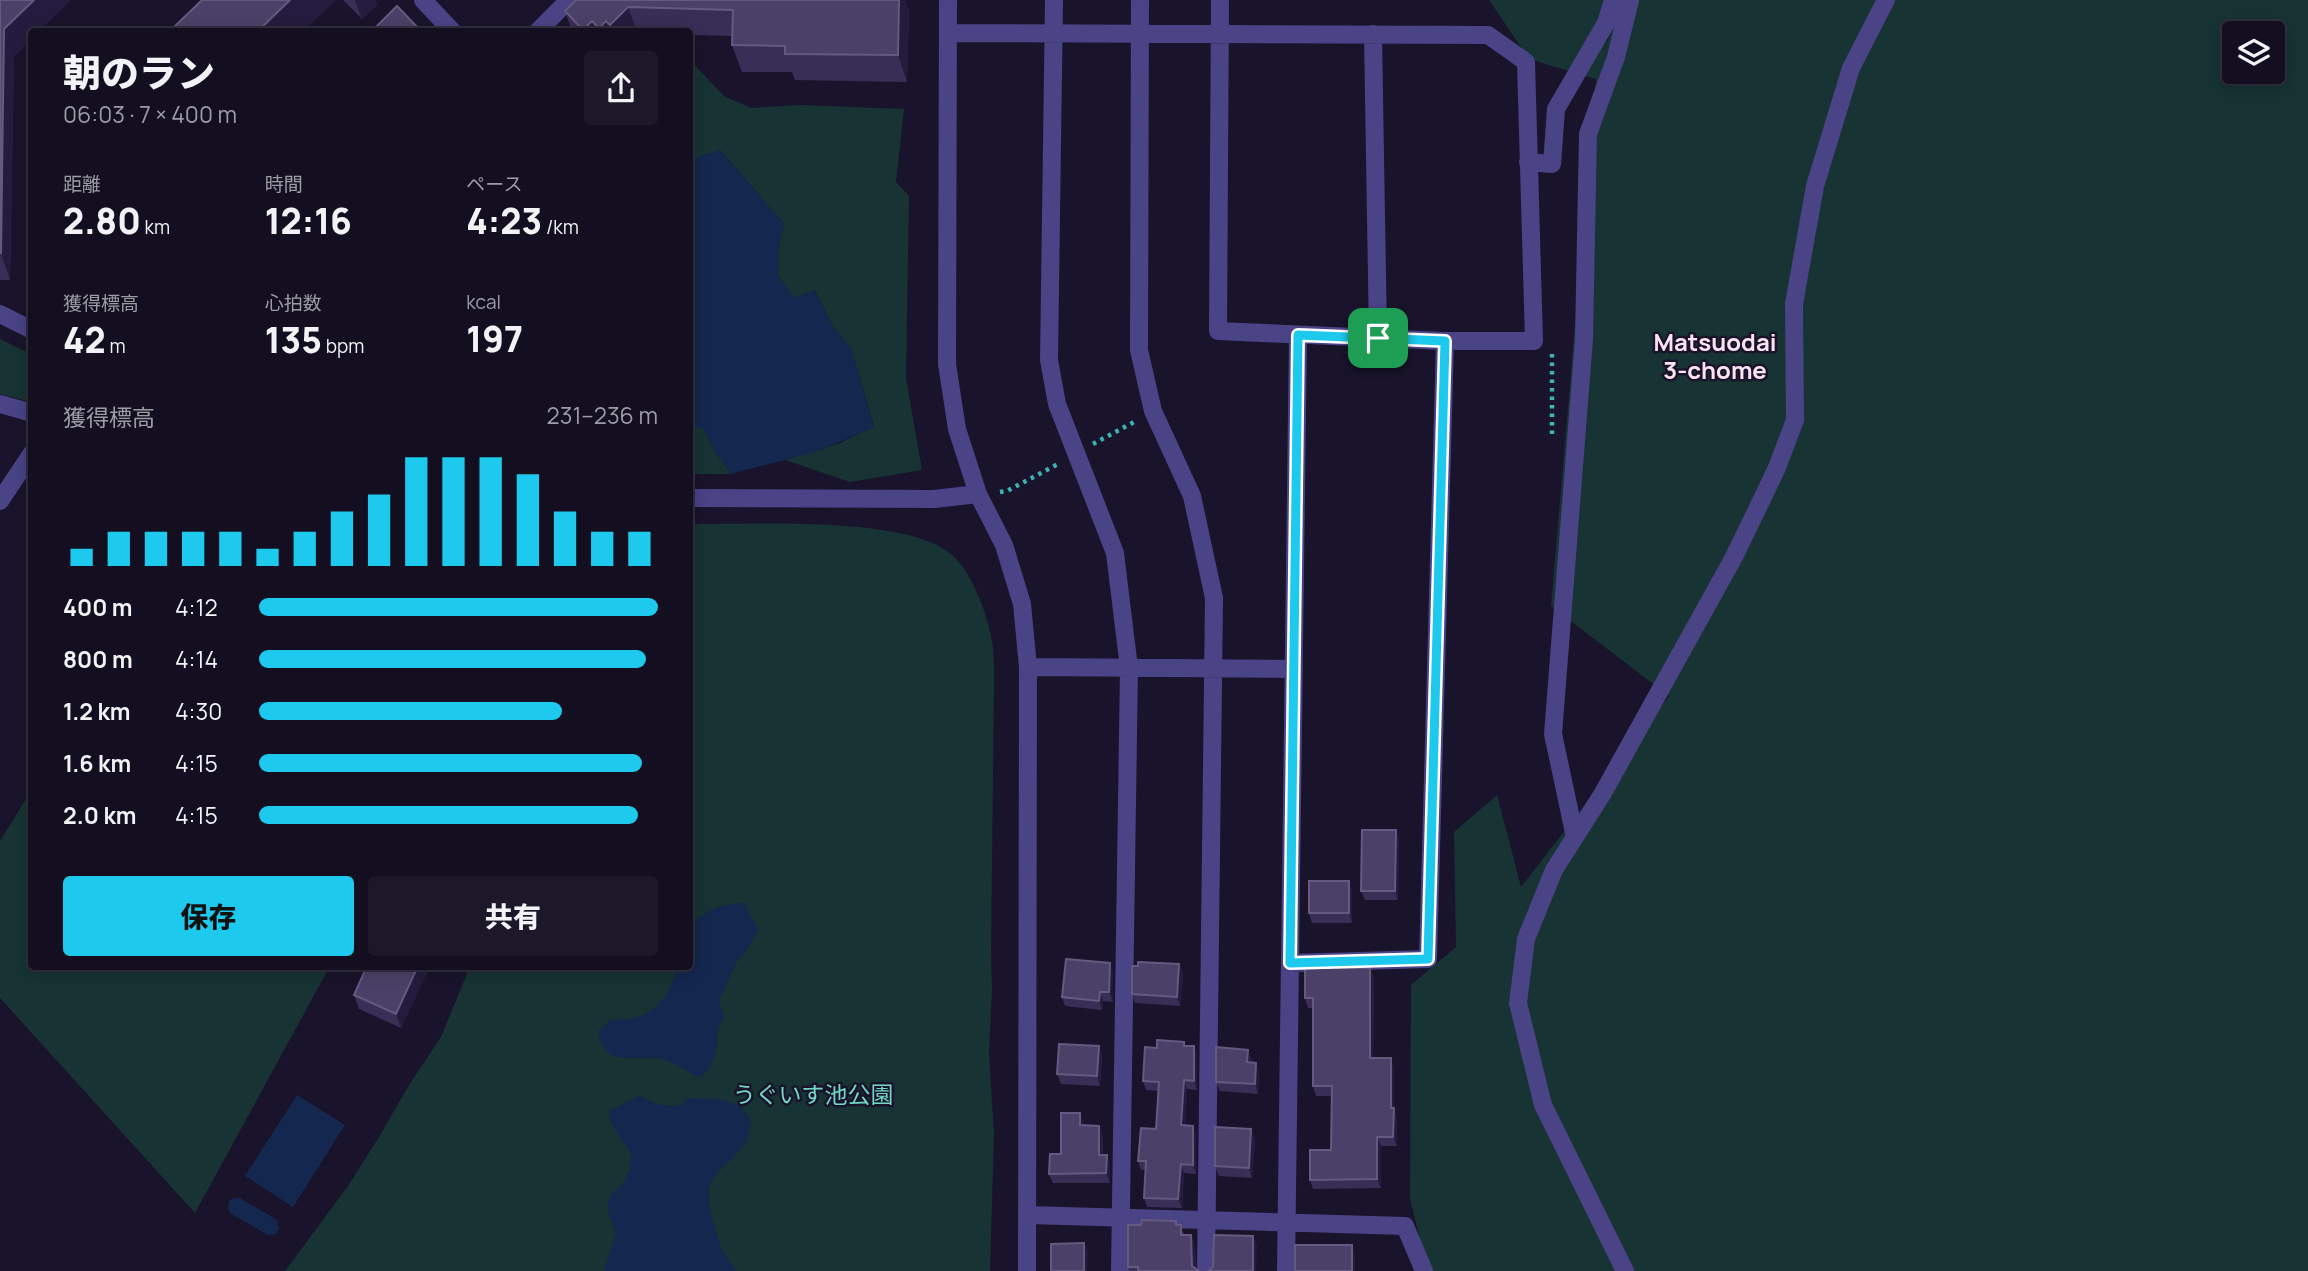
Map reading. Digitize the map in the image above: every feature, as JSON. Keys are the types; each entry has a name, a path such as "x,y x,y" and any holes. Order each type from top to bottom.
{"street":[{"path":"423,0 449,28"},
{"path":"541,28 569,0"},
{"path":"948,0 947,364 957,429 978,494 1004,545 1022,604 1028,667 1027,1271"},
{"path":"1054,0 1048,360 1057,404 1115,553 1129,667 1120,1271"},
{"path":"1140,0 1139,350 1153,411 1192,496 1214,598 1206,1271"},
{"path":"948,33 1140,33 1220,34 1488,35 1526,62 1534,341 1445,341 1218,331 1220,34 1220,0"},
{"path":"1528,162 1552,164 1556,108 1606,23 1613,0"},
{"path":"1575,837 1553,734 1584,340 1588,134 1616,57 1630,0"},
{"path":"1625,1271 1543,1105 1518,1003 1526,939 1554,870 1603,793 1734,557 1776,470 1795,420 1794,304 1815,186 1852,68 1885,0"},
{"path":"1373,34 1378,338"},
{"path":"0,314 28,328"},
{"path":"1286,1271 1298,335"},
{"path":"1290,963 1428,959 1445,341"},
{"path":"0,404 28,412"},
{"path":"0,501 28,459"},
{"path":"693,498 934,499 978,494"},
{"path":"1028,667 1294,669"},
{"path":"1028,1215 1405,1226 1424,1271"}],"path":[{"path":"1552,342 1552,449"}],"green space":[{"path":"1489,0 1619,0 1604,51 1622,0 2308,0 2308,1271 1428,1271 1410,1199 1411,985 1456,947 1454,832 1497,795 1521,887 1669,696 1551,606 1596,79 1529,59"},
{"path":"693,63 724,96 751,108 800,105 904,109 896,182 909,196 906,378 922,470 850,482 785,460 840,443 874,426 851,349 832,325 815,291 795,298 778,276 778,250 784,224 720,150 693,159"},
{"path":"0,339 28,353 28,401 0,394"},
{"path":"693,427 703,427 716,453 731,474 693,474"},
{"name":"うぐいす池公園","path":"693,524 827,525 901,533 930,542 960,563 974,585 984,611 993,647 994,666 992,989 989,1053 994,1134 990,1271 285,1271 348,1186 441,1037 468,970 693,970"},
{"path":"28,796 28,970 328,970 195,1213 0,998 0,841"}],"water":[{"path":"720,150 784,224 778,250 778,276 795,298 814,290 832,325 851,349 874,427 808,454 731,474 703,428 693,427 693,159"},
{"path":"744,903 758,930 736,963 719,1001 724,1016 718,1032 713,1062 708,1069 701,1077 661,1059 621,1057 608,1053 598,1031 610,1020 635,1018 653,1009 669,990 676,970 693,970 693,924 701,916 728,905"},
{"path":"297,1095 345,1125 293,1207 245,1176"},
{"path":"639,1096 659,1105 678,1106 690,1098 718,1099 739,1105 751,1120 746,1142 715,1175 708,1189 710,1212 722,1251 737,1271 604,1271 616,1233 607,1208 611,1194 621,1186 630,1170 631,1153 612,1125 609,1111"},
{"path":"240,1198 277,1220 279,1229 276,1234 268,1235 230,1213 229,1201"}],"building":[{"path":"0,0 34,0 4,29 1,254"},
{"path":"202,0 290,0 261,28 174,27"},
{"path":"576,0 899,0 898,55 785,54 785,46 732,45 733,10 628,7 610,25 606,21 599,28 592,21 585,28 581,28 565,11"},
{"path":"397,6 418,28 375,28"},
{"path":"1362,830 1396,830 1395,891 1361,891"},
{"path":"1309,881 1349,881 1349,913 1309,913"},
{"path":"1066,959 1110,963 1109,992 1100,992 1099,1001 1062,997"},
{"path":"1138,962 1179,964 1177,997 1132,994 1132,966 1138,966"},
{"path":"1305,968 1370,968 1370,1058 1391,1058 1391,1108 1394,1108 1393,1137 1377,1137 1377,1179 1310,1180 1310,1150 1331,1150 1332,1086 1313,1086 1313,998 1305,998"},
{"path":"365,970 416,970 396,1014 354,995"},
{"path":"1157,1040 1184,1042 1184,1046 1194,1046 1194,1081 1184,1080 1181,1125 1193,1126 1193,1165 1181,1164 1178,1199 1144,1198 1146,1161 1138,1161 1141,1128 1156,1129 1159,1082 1143,1081 1145,1047 1157,1048"},
{"path":"1059,1044 1099,1046 1097,1076 1057,1074"},
{"path":"1216,1047 1248,1050 1247,1062 1256,1063 1255,1084 1216,1082"},
{"path":"1061,1113 1080,1113 1080,1125 1099,1126 1099,1155 1107,1155 1106,1173 1049,1174 1050,1154 1061,1154"},
{"path":"1215,1127 1251,1129 1249,1168 1215,1166"},
{"path":"1142,1220 1176,1221 1176,1225 1181,1225 1181,1235 1191,1235 1192,1266 1199,1271 1138,1271 1138,1267 1128,1267 1128,1225 1141,1225"},
{"path":"1214,1235 1253,1236 1253,1271 1208,1271 1213,1267"},
{"path":"1084,1243 1084,1271 1051,1271 1051,1244"},
{"path":"1295,1245 1352,1245 1352,1271 1295,1271"}],"district":[{"name":"Matsuodai 3-chome","path":"1715,355"}],"route":[{"path":"1298,335 1378,338 1445,341 1428,959 1290,963 1298,335"}]}
